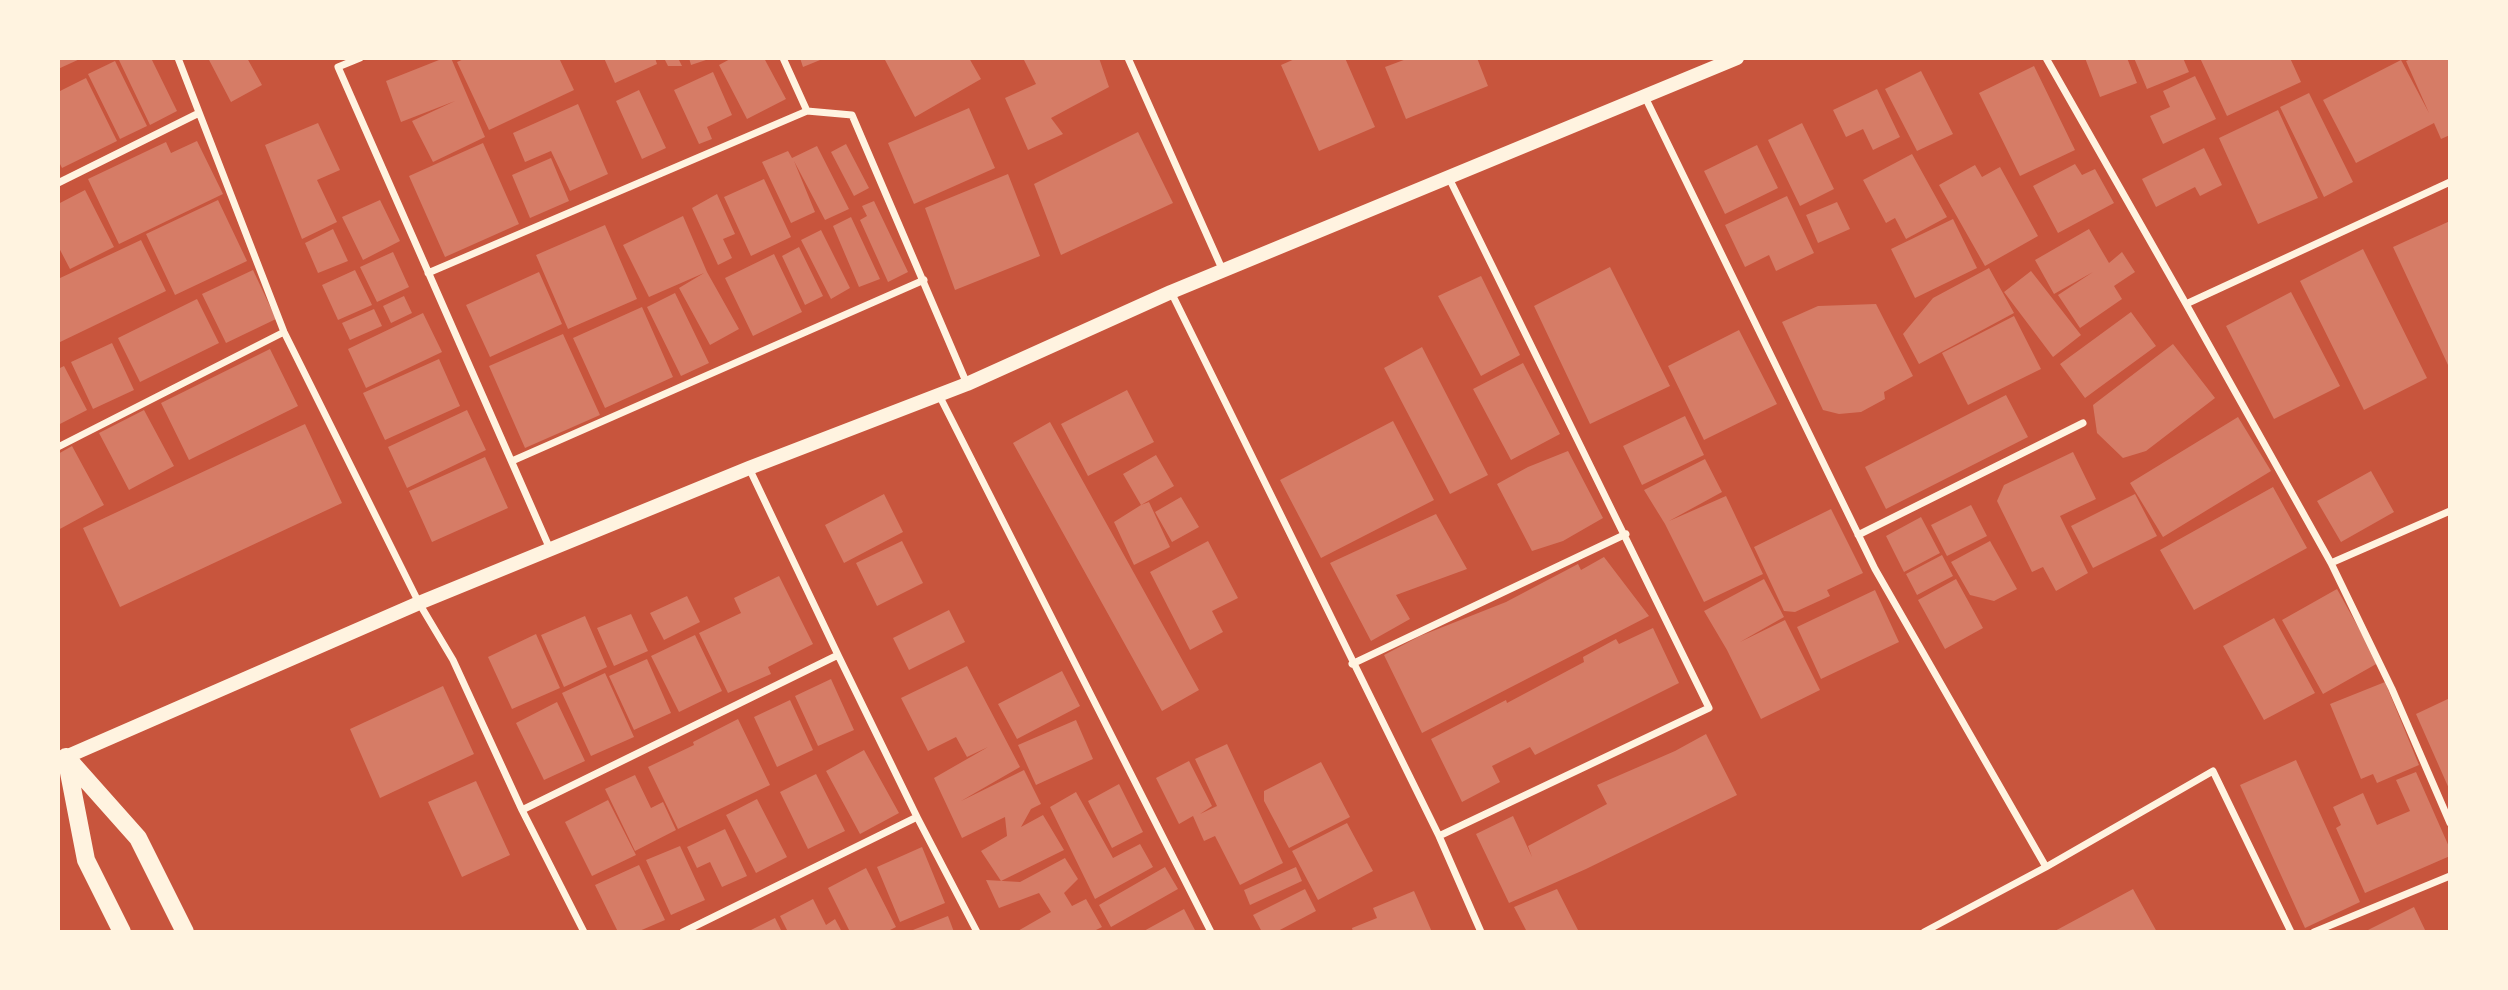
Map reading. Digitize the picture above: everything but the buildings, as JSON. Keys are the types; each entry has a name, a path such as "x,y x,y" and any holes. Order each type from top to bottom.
{"main road":[{"path":"62,759 419,603 749,468 967,384 1171,292 1737,58"},
{"path":"62,759 86,860 122,932"},
{"path":"62,759 138,838 185,932"}],"street":[{"path":"178,58 284,332 419,603 453,660 522,810 584,932"},
{"path":"360,58 338,67 550,549"},
{"path":"783,58 807,111"},
{"path":"1128,58 1223,272"},
{"path":"2046,58 2331,563 2392,689 2450,823"},
{"path":"1645,97 1875,569 2046,867"},
{"path":"428,273 807,111 852,115 967,384"},
{"path":"58,183 199,113"},
{"path":"1439,836 1709,708 1626,534 1449,178"},
{"path":"2186,304 2450,182"},
{"path":"512,461 924,280"},
{"path":"1171,292 1439,836 1481,932"},
{"path":"58,447 284,332"},
{"path":"939,395 1211,932"},
{"path":"1858,535 2083,423"},
{"path":"749,468 917,817 977,932"},
{"path":"2331,563 2450,511"},
{"path":"1352,664 1626,534"},
{"path":"522,810 838,654"},
{"path":"1924,932 2046,867 2213,771 2291,932"},
{"path":"683,932 917,817"},
{"path":"2314,932 2450,876"}]}
